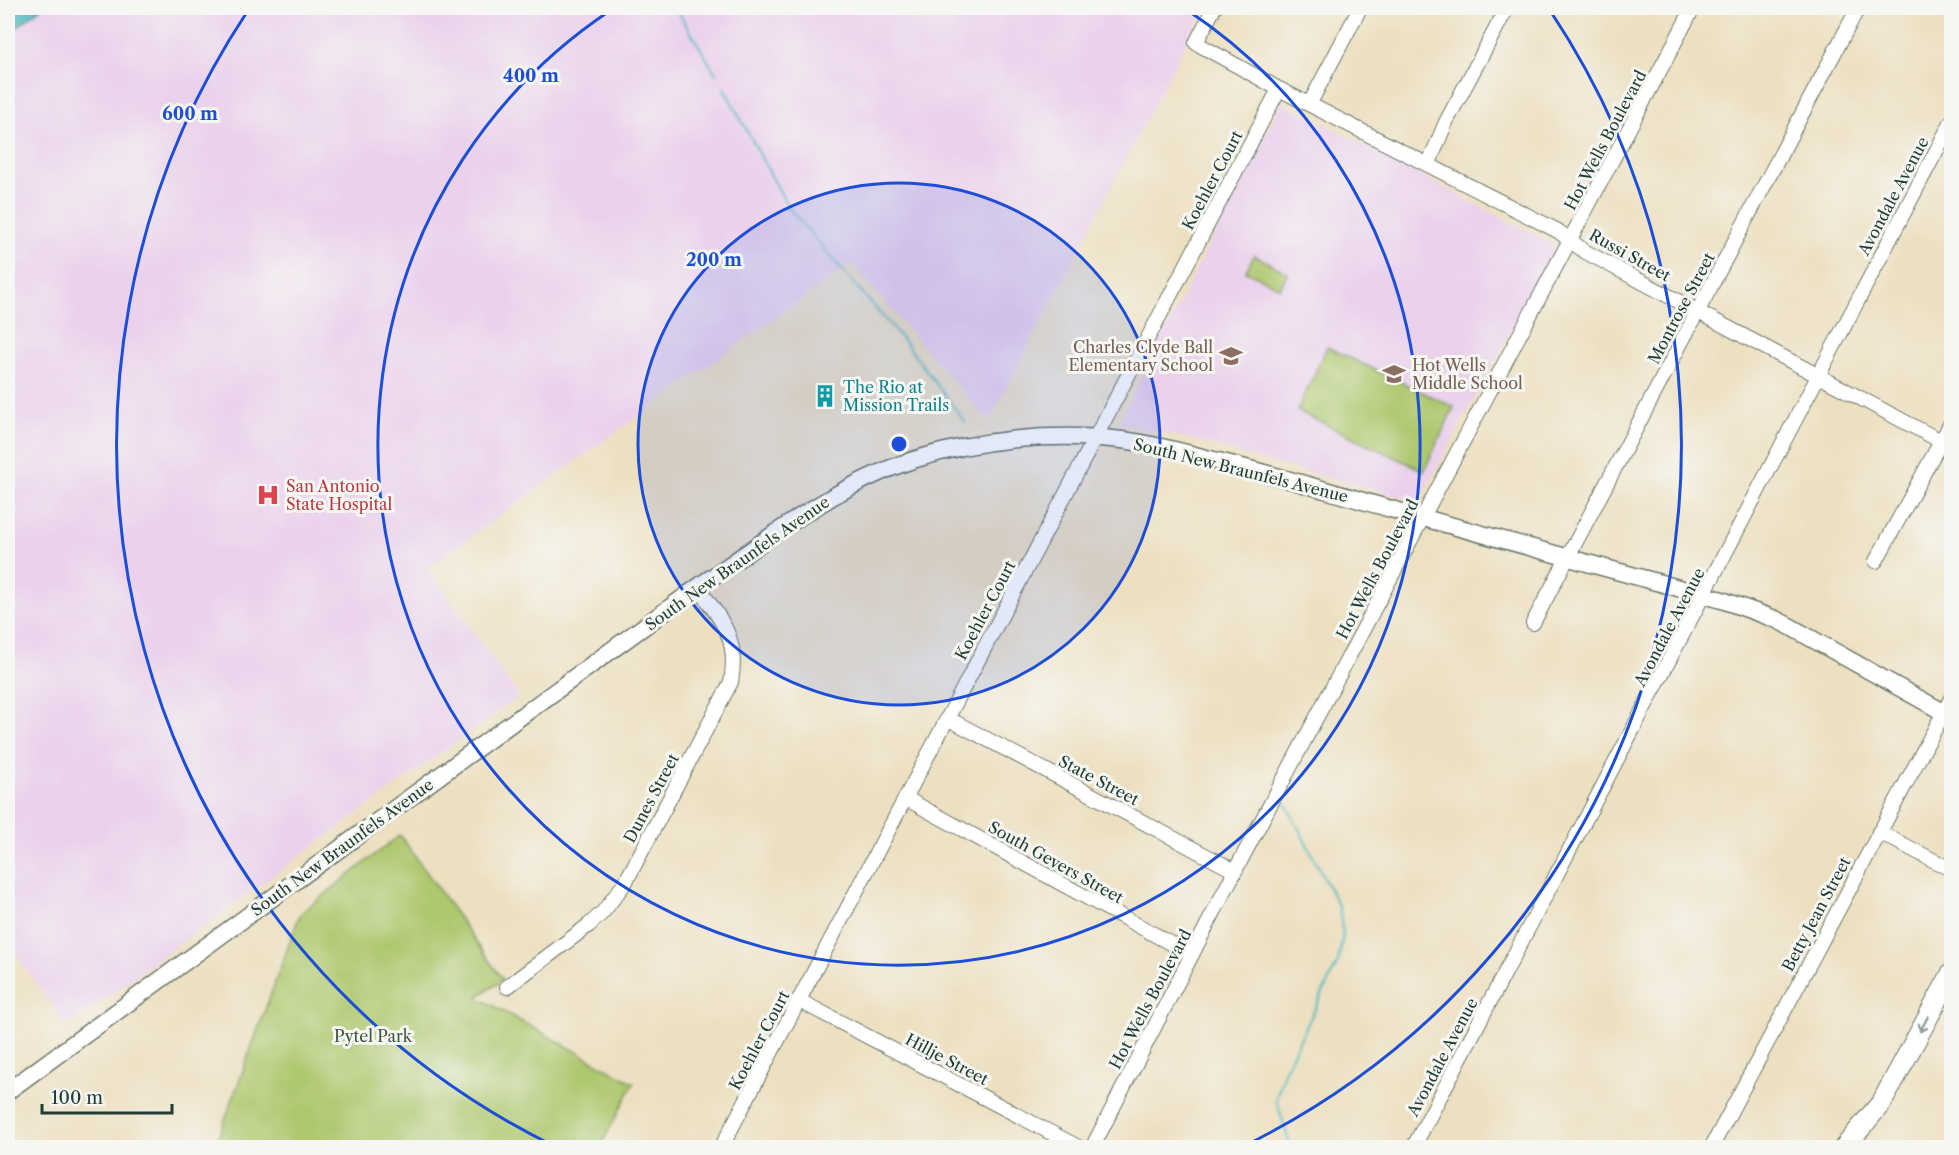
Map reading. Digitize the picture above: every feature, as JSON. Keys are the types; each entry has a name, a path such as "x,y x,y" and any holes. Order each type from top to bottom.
{"highway":[{"path":"1844,1148 1882,1102 1952,973"}],"main road":[{"name":"South New Braunfels Avenue","path":"8,1091 699,587 825,500 867,478 912,460 958,447 1005,439 1058,437 1120,440 1165,447 1704,595 1775,619 1947,715"}],"street":[{"name":"Russi Street","path":"1214,8 1196,43 1558,231 1584,251 1946,444"},
{"path":"1310,103 1360,8"},
{"path":"1429,163 1446,123 1507,8"},
{"name":"Hot Wells Boulevard","path":"1092,1148 1235,871 1693,8"},
{"name":"Montrose Street","path":"1533,623 1858,8"},
{"name":"Koehler Court","path":"721,1148 1279,88"},
{"name":"Avondale Avenue","path":"1413,1148 1952,121"},
{"path":"1876,561 1946,444 1952,421"},
{"name":"Dunes Street","path":"507,987 589,925 603,912 625,883 731,682 734,668 732,642 728,629 699,587"},
{"name":"Betty Jean Street","path":"1711,1148 1879,832 1947,715 1952,697"},
{"name":"State Street","path":"947,718 1235,871"},
{"name":"South Gevers Street","path":"905,798 1192,955"},
{"path":"1879,832 1952,870"},
{"name":"Hillje Street","path":"798,1000 1080,1148"}],"shaded area":[{"name":"San Antonio State Hospital","path":"8,8 1204,8 989,422 851,263 427,568 519,696 67,1026 8,944"},
{"name":"Hot Wells Middle School","path":"1282,102 1556,246 1422,496 1414,500 1193,440 1118,423"}],"green space":[{"path":"1254,255 1288,273 1280,288 1246,271"},
{"path":"1327,347 1454,407 1424,471 1297,411"},
{"name":"Pytel Park","path":"400,835 503,980 477,997 634,1083 600,1147 215,1147 300,914"}],"water":[{"path":"8,8 41,8 14,30 8,40"}],"waterway":[{"path":"676,8 716,74"},
{"path":"724,88 788,207 904,341 965,422"},
{"path":"1286,804 1339,907 1343,935 1338,962 1284,1072 1276,1099 1291,1148"}],"place":[{"name":"Charles Clyde Ball Elementary School","path":"1231,356"},
{"name":"Hot Wells Middle School","path":"1394,374"},
{"name":"The Rio at Mission Trails","path":"825,396"},
{"name":"San Antonio State Hospital","path":"268,495"}]}
